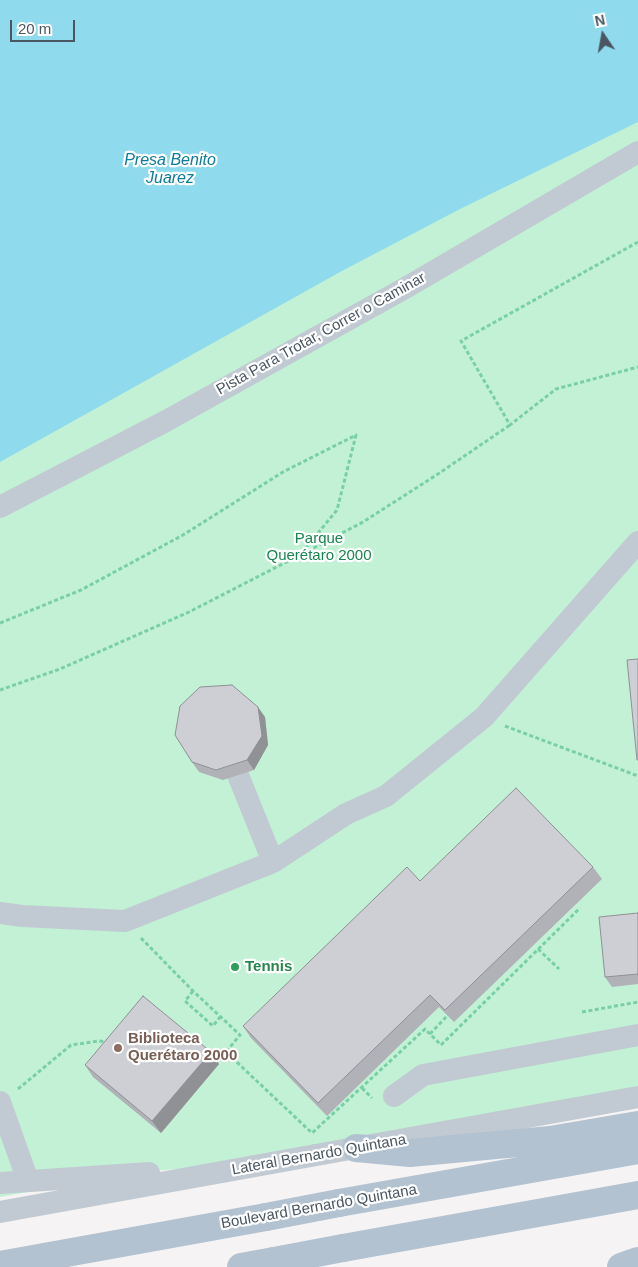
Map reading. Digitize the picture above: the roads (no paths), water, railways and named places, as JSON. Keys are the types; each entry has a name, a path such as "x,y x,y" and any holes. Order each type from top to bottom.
{"main road":[{"path":"356,1148 410,1153 550,1140 638,1125"},
{"name":"Boulevard Bernardo Quintana","path":"0,1265 638,1150"},
{"path":"241,1267 638,1194"},
{"path":"621,1267 638,1261"}],"street":[{"name":"Pista Para Trotar, Correr o Caminar","path":"0,507 175,416 407,287 638,152"},
{"path":"0,913 125,922 273,862 346,814 386,796 484,717 638,542"},
{"path":"238,775 273,862"},
{"path":"394,1096 422,1075 638,1035"},
{"name":"Lateral Bernardo Quintana","path":"0,1212 638,1097"},
{"path":"0,1102 28,1181"},
{"path":"0,1183 264,1165"}],"water":[{"name":"Presa Benito Juarez","path":"0,0 638,0 638,122 460,209 340,272 0,462"}],"place":[{"name":"Tennis","path":"235,967"},
{"name":"Biblioteca Querétaro 2000","path":"118,1048"}],"park label":[{"name":"Parque Querétaro 2000","path":"319,548"}]}
